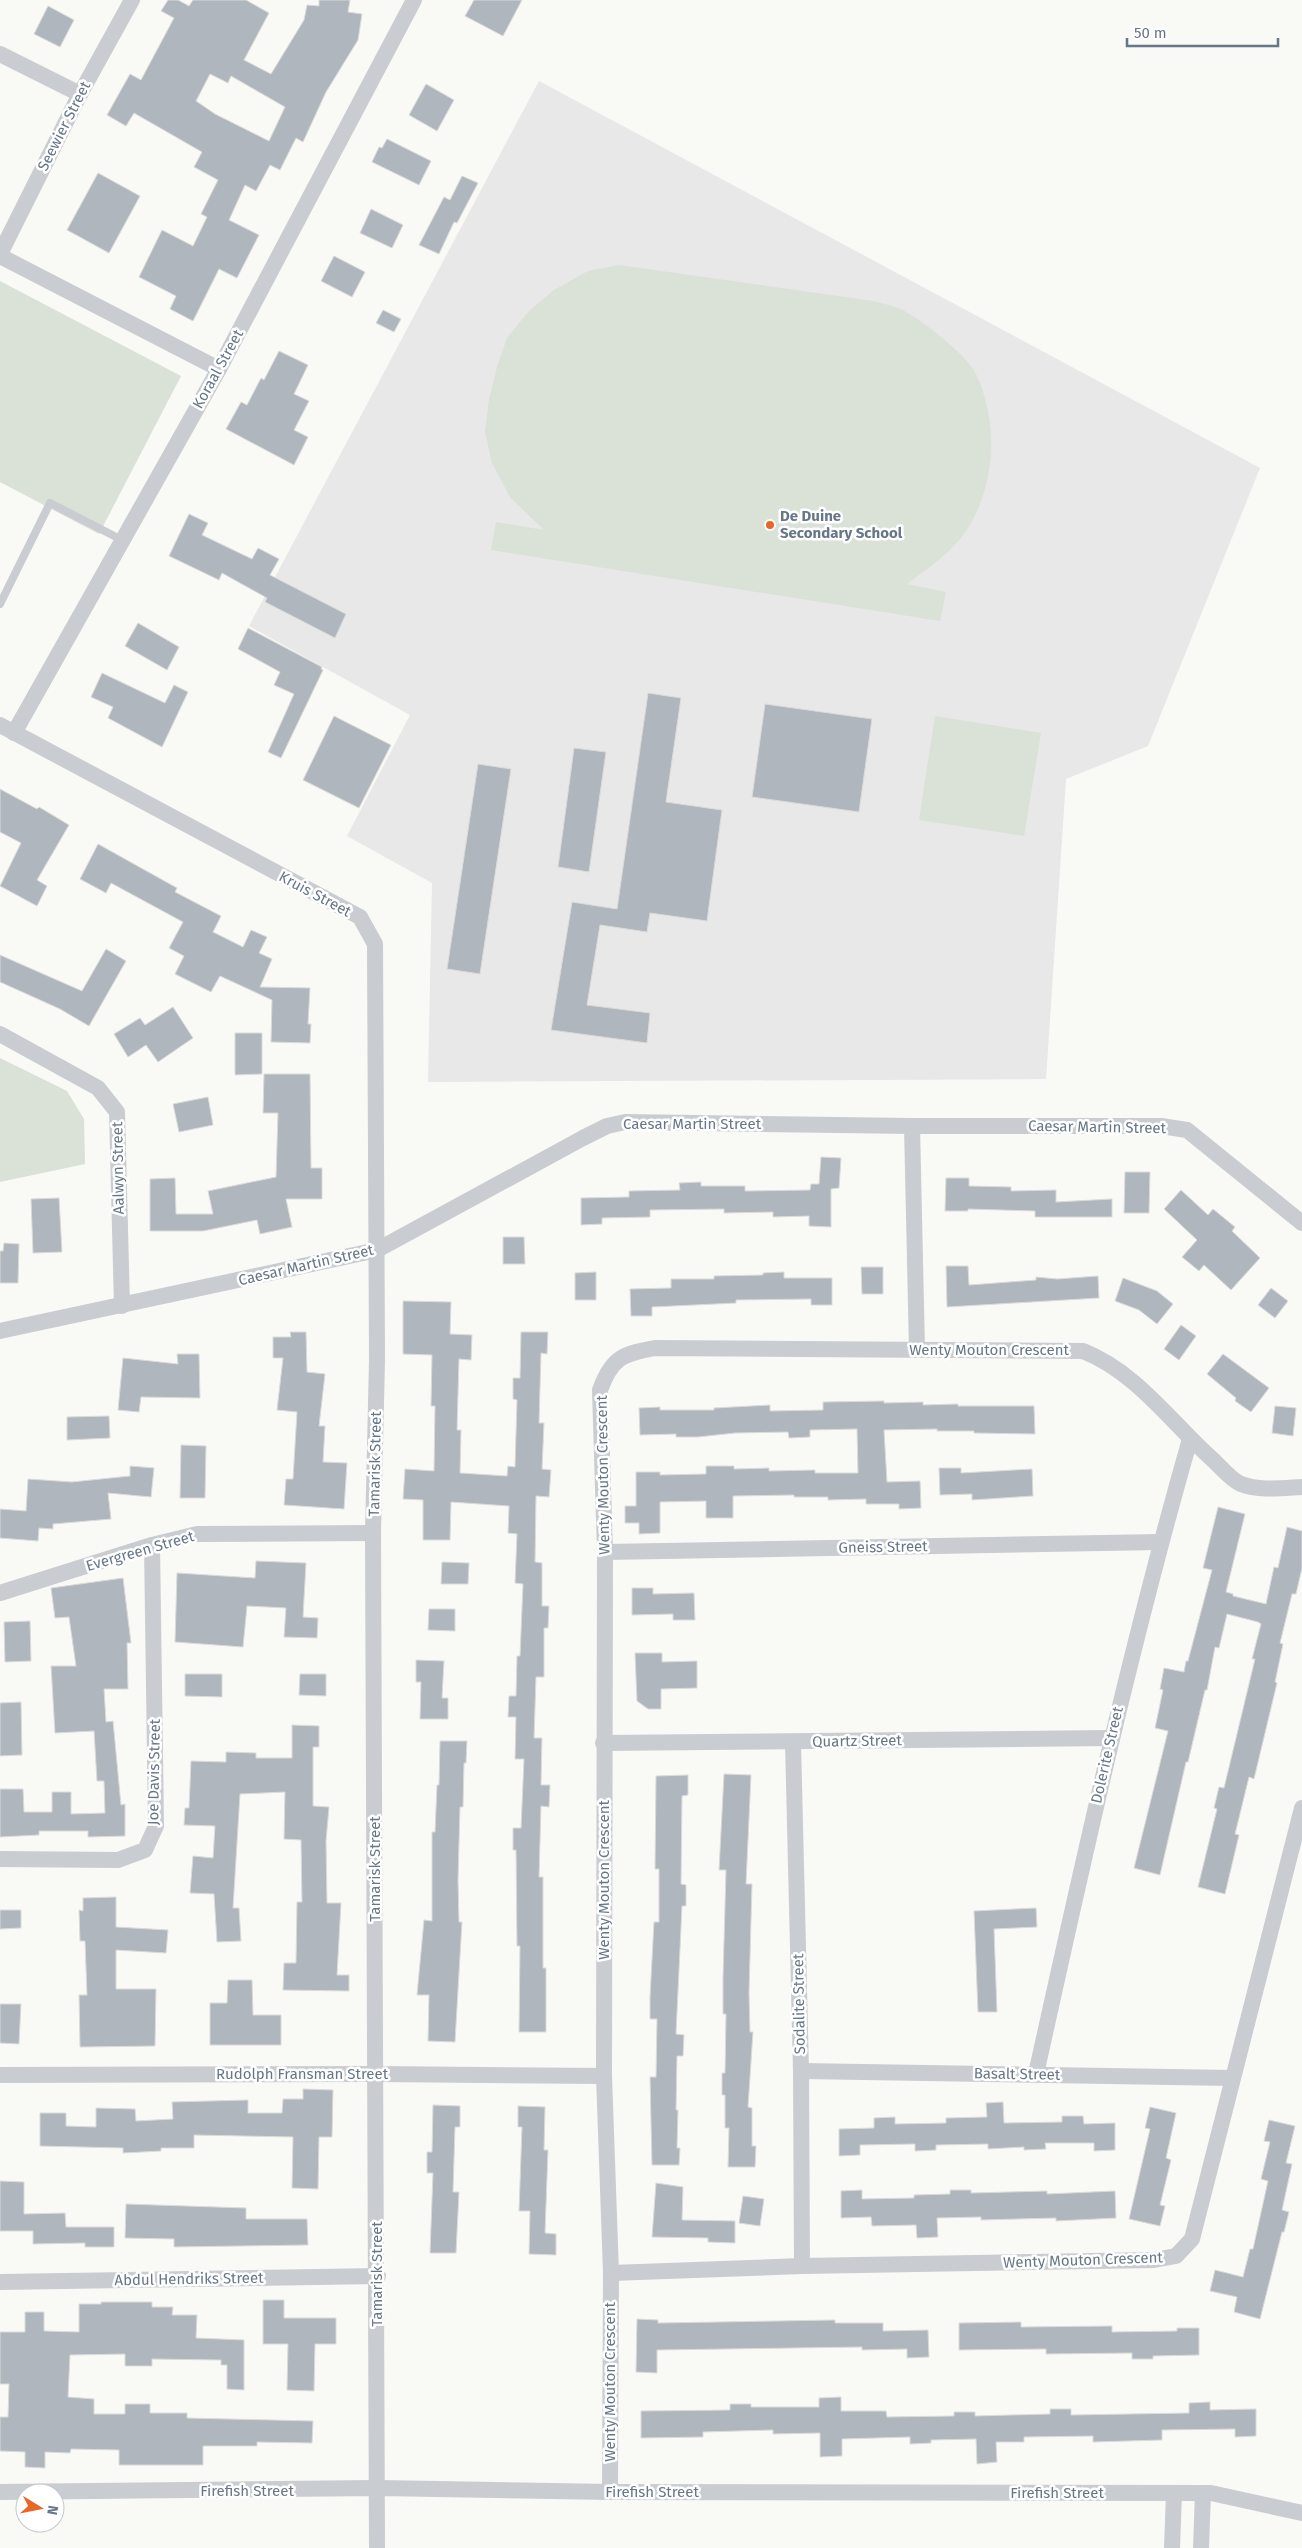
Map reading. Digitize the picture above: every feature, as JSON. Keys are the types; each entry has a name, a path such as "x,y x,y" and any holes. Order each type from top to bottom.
{"street":[{"name":"Seewier Street","path":"0,255 80,94 132,0"},
{"name":"Koraal Street","path":"7,729 122,540 218,369 414,0"},
{"path":"0,54 80,94"},
{"path":"0,255 218,369"},
{"name":"Kruis Street","path":"7,729 360,918 375,944 376,1250"},
{"name":"Aalwyn Street","path":"0,1034 98,1088 117,1112 122,1306"},
{"name":"Caesar Martin Street","path":"0,1331 376,1250 583,1138 607,1126 625,1122 912,1126 1161,1126 1187,1130 1302,1223"},
{"path":"912,1126 917,1350"},
{"name":"Tamarisk Street","path":"376,1250 373,1533 378,2276 377,2548"},
{"name":"Wenty Mouton Crescent","path":"610,2492 611,2273 604,2076 603,1743 605,1552 600,1390 607,1372 626,1354 656,1348 1083,1351 1105,1360 1136,1384 1190,1439 1240,1484 1269,1489 1302,1487"},
{"name":"Dolerite Street","path":"1036,2074 1110,1738 1160,1542 1190,1439"},
{"name":"Evergreen Street","path":"0,1593 197,1534 373,1533"},
{"name":"Gneiss Street","path":"605,1552 1160,1542"},
{"name":"Joe Davis Street","path":"0,1859 118,1860 145,1850 156,1826 152,1546"},
{"name":"Quartz Street","path":"603,1743 1110,1738"},
{"name":"Sodalite Street","path":"793,1742 801,2071 802,2266"},
{"name":"Wenty Mouton Crescent","path":"611,2273 802,2266 1154,2260 1176,2256 1192,2239 1232,2078 1297,1848 1302,1808"},
{"name":"Basalt Street","path":"801,2071 1232,2078"},
{"name":"Rudolph Fransman Street","path":"0,2075 376,2074 604,2076"},
{"name":"Abdul Hendriks Street","path":"0,2282 378,2276"},
{"name":"Firefish Street","path":"0,2492 378,2488 610,2492 1203,2493 1302,2513"},
{"path":"1172,2548 1174,2493"},
{"path":"1201,2548 1203,2493"}],"lane":[{"path":"0,604 50,503 122,540"}],"shaded area":[{"name":"De Duine Secondary School","path":"539,81 1260,468 1148,746 1066,779 1046,1079 428,1082 432,883 347,836 410,715 249,626"},
{"path":"619,265 885,304 907,312 941,337 963,357 976,374 983,393 991,433 991,454 983,494 976,513 966,531 946,553 907,584 946,592 940,621 491,550 496,522 544,530 510,497 492,463 485,432 489,399 507,338 528,312 554,290 588,271"},
{"path":"0,281 181,376 99,534 0,482"},
{"path":"935,716 1041,733 1024,836 919,820"},
{"path":"0,1058 67,1091 84,1119 85,1164 0,1182"}],"building":[{"path":"168,0 178,0 189,6 193,0 246,0 269,13 244,60 271,74 304,20 307,5 319,6 319,0 350,0 348,12 362,14 358,40 326,92 303,142 296,138 280,170 270,165 256,191 245,185 229,220 259,235 237,278 219,269 193,321 170,309 176,296 139,277 162,230 193,246 207,217 201,214 218,180 194,167 202,152 134,113 126,126 107,115 130,74 141,80 174,18 161,11","holes":["210,74 228,83 231,76 285,107 269,141 215,114 196,101"]},
{"path":"474,0 522,0 503,36 465,16"},
{"path":"48,6 74,20 60,47 34,34"},
{"path":"426,84 454,100 437,131 409,115"},
{"path":"387,139 431,161 419,185 372,162 379,147 382,148"},
{"path":"98,173 140,196 109,253 67,230"},
{"path":"462,176 478,183 457,223 454,222 439,254 419,245 444,197 450,200"},
{"path":"371,209 403,225 392,248 360,233"},
{"path":"334,256 365,272 352,297 321,281"},
{"path":"383,310 401,319 394,332 376,323"},
{"path":"279,351 308,365 294,394 309,401 294,430 308,437 294,465 226,429 241,402 247,405 261,378 264,380"},
{"path":"189,514 208,523 202,535 252,559 258,548 279,559 270,575 346,614 335,638 265,602 267,598 222,573 219,580 169,556"},
{"path":"138,623 179,647 167,670 125,646"},
{"path":"248,628 322,667 321,669 323,670 281,758 268,752 294,694 274,685 280,672 238,649"},
{"path":"102,673 165,703 174,685 188,692 162,747 108,718 113,707 91,697"},
{"path":"648,693 681,698 666,802 722,810 707,921 650,913 647,932 600,925 587,1005 650,1013 647,1043 551,1030 572,902 617,909"},
{"path":"765,704 872,719 859,812 752,797"},
{"path":"334,716 391,745 359,808 303,780"},
{"path":"574,748 606,752 589,872 558,867"},
{"path":"478,764 511,769 480,974 447,969"},
{"path":"0,789 37,809 39,807 69,825 37,880 47,886 37,906 0,886 21,843 0,832"},
{"path":"98,844 177,888 175,892 221,916 213,932 243,947 251,930 267,937 259,953 272,959 260,987 310,988 308,1024 311,1024 310,1043 271,1042 272,1000 220,976 211,992 175,974 184,956 169,948 183,922 111,883 106,893 80,879"},
{"path":"106,949 126,961 89,1026 60,1009 0,982 0,955 82,991"},
{"path":"173,1007 193,1038 158,1062 146,1045 128,1057 114,1034 140,1018 145,1025"},
{"path":"235,1033 262,1033 262,1074 235,1075"},
{"path":"264,1074 310,1074 311,1168 322,1168 322,1199 286,1199 292,1227 260,1234 257,1220 203,1231 150,1231 150,1179 175,1178 176,1214 213,1214 208,1191 276,1177 278,1113 263,1113"},
{"path":"208,1097 213,1125 179,1132 173,1104"},
{"path":"821,1157 841,1158 839,1188 831,1189 831,1227 809,1226 809,1216 773,1217 773,1212 724,1213 724,1209 650,1210 650,1217 602,1218 602,1224 581,1225 581,1198 629,1197 629,1191 680,1190 679,1183 701,1182 701,1186 745,1186 745,1191 810,1190 811,1184 819,1184"},
{"path":"1125,1172 1150,1172 1149,1213 1124,1213"},
{"path":"946,1178 969,1178 969,1186 1011,1187 1011,1191 1056,1190 1056,1202 1112,1199 1112,1217 1035,1217 1035,1211 968,1209 968,1211 945,1211"},
{"path":"1181,1190 1208,1215 1213,1209 1235,1227 1232,1231 1260,1258 1231,1290 1204,1265 1199,1271 1182,1257 1197,1240 1164,1209"},
{"path":"59,1198 62,1252 33,1253 31,1199"},
{"path":"503,1237 524,1237 525,1264 503,1264"},
{"path":"4,1243 19,1244 18,1283 0,1283 0,1251 3,1251"},
{"path":"946,1266 968,1266 969,1285 1036,1280 1036,1277 1057,1279 1098,1276 1099,1298 947,1307"},
{"path":"861,1267 883,1267 883,1294 862,1294"},
{"path":"596,1272 596,1300 575,1300 575,1273"},
{"path":"784,1272 784,1278 832,1278 832,1305 811,1305 811,1299 736,1300 736,1303 652,1307 652,1316 631,1316 630,1289 671,1288 671,1279 714,1279 714,1276 763,1275 763,1273"},
{"path":"1123,1278 1157,1291 1173,1304 1157,1324 1139,1310 1115,1301"},
{"path":"1271,1288 1288,1301 1275,1318 1258,1305"},
{"path":"403,1301 451,1302 450,1334 472,1335 471,1360 459,1359 457,1430 461,1430 460,1473 507,1476 508,1466 515,1467 517,1400 513,1399 513,1378 520,1378 521,1332 548,1332 547,1354 541,1353 539,1423 544,1423 542,1469 551,1470 549,1497 536,1496 535,1562 542,1563 542,1606 549,1606 548,1628 544,1628 544,1677 536,1677 534,1738 542,1738 541,1785 550,1785 549,1807 541,1806 539,1877 543,1877 543,1968 546,1968 546,2032 519,2032 520,1946 517,1946 516,1850 513,1850 513,1828 521,1828 524,1759 515,1759 516,1717 508,1717 509,1696 516,1696 517,1656 520,1656 523,1584 515,1583 517,1534 508,1533 509,1506 451,1502 450,1540 423,1540 423,1500 403,1499 405,1469 434,1471 435,1406 431,1406 432,1355 403,1354"},
{"path":"1181,1325 1196,1336 1179,1360 1164,1349"},
{"path":"290,1332 306,1332 307,1372 325,1374 319,1426 325,1426 323,1462 347,1463 344,1509 284,1505 286,1479 293,1479 297,1412 277,1410 283,1358 273,1358 273,1337 291,1337"},
{"path":"177,1354 199,1354 200,1398 141,1397 139,1412 118,1410 123,1358 178,1364"},
{"path":"1223,1354 1269,1388 1251,1412 1235,1401 1236,1398 1207,1374"},
{"path":"884,1401 884,1403 923,1402 923,1405 1034,1406 1035,1434 974,1433 974,1431 937,1431 937,1429 884,1430 887,1482 920,1481 921,1508 899,1509 899,1504 866,1504 866,1499 828,1500 828,1497 794,1497 794,1495 733,1496 733,1518 706,1518 706,1501 660,1502 660,1533 639,1534 639,1523 625,1523 625,1506 636,1506 636,1472 660,1472 660,1475 706,1474 706,1466 734,1466 734,1469 769,1468 769,1471 815,1470 815,1473 858,1473 857,1429 810,1430 810,1437 789,1438 788,1432 735,1433 698,1437 676,1437 676,1434 640,1435 639,1408 660,1407 660,1410 714,1410 714,1408 770,1405 770,1411 823,1410 823,1402"},
{"path":"1275,1406 1296,1408 1293,1436 1272,1433"},
{"path":"109,1416 110,1438 67,1440 67,1417"},
{"path":"181,1445 206,1446 205,1498 180,1498"},
{"path":"130,1466 154,1468 151,1497 108,1493 111,1519 53,1524 53,1529 39,1528 38,1541 0,1538 0,1509 26,1511 28,1479 72,1482 130,1476"},
{"path":"939,1468 961,1468 961,1473 1032,1469 1033,1496 972,1500 972,1494 940,1495"},
{"path":"1218,1507 1245,1514 1226,1592 1233,1594 1233,1596 1266,1604 1274,1567 1278,1568 1287,1527 1302,1531 1302,1568 1296,1594 1292,1594 1280,1643 1283,1644 1275,1682 1277,1683 1254,1779 1249,1777 1235,1834 1239,1835 1225,1894 1198,1887 1217,1809 1214,1808 1219,1787 1224,1788 1255,1659 1252,1659 1261,1624 1258,1622 1227,1614 1219,1648 1215,1647 1207,1690 1205,1690 1188,1762 1186,1762 1160,1875 1134,1868 1168,1731 1155,1728 1163,1690 1160,1689 1164,1668 1184,1672 1186,1661 1188,1661 1212,1570 1203,1568"},
{"path":"256,1561 306,1563 303,1617 318,1618 317,1638 284,1637 286,1608 247,1606 243,1647 175,1642 177,1573 255,1578"},
{"path":"442,1562 469,1563 468,1584 441,1584"},
{"path":"123,1578 131,1643 127,1643 128,1689 104,1689 106,1722 113,1721 121,1805 125,1804 125,1836 88,1837 88,1831 39,1831 39,1835 0,1837 0,1789 23,1789 24,1812 52,1812 52,1792 71,1792 71,1814 105,1813 104,1781 97,1781 94,1731 55,1733 51,1666 76,1666 69,1617 55,1618 51,1588"},
{"path":"632,1588 653,1588 653,1594 694,1593 695,1620 673,1620 673,1614 632,1615"},
{"path":"429,1609 455,1609 455,1631 428,1630"},
{"path":"30,1621 31,1661 5,1662 4,1622"},
{"path":"635,1653 662,1653 662,1662 697,1661 697,1688 661,1689 661,1709 648,1709 637,1701"},
{"path":"416,1660 444,1661 442,1698 448,1698 448,1719 420,1719 421,1682 416,1682"},
{"path":"185,1674 222,1674 222,1697 185,1696"},
{"path":"300,1674 326,1674 326,1696 299,1695"},
{"path":"21,1702 22,1755 0,1756 0,1703"},
{"path":"292,1725 319,1726 319,1747 313,1747 313,1806 329,1807 326,1841 327,1903 341,1903 337,1975 349,1975 349,1991 283,1990 284,1963 296,1963 297,1902 302,1902 301,1840 284,1839 285,1792 240,1794 233,1908 239,1908 241,1941 217,1942 214,1894 190,1893 193,1856 213,1858 215,1826 184,1825 185,1808 189,1808 191,1761 226,1762 226,1752 256,1753 256,1758 292,1758"},
{"path":"440,1741 467,1741 466,1763 464,1763 463,1807 460,1807 458,1880 459,1922 462,1922 455,2042 428,2041 429,1995 417,1995 424,1920 432,1921 432,1832 435,1832"},
{"path":"724,1774 751,1775 746,1884 752,1884 749,1993 750,2032 753,2032 748,2107 752,2108 752,2146 756,2146 755,2167 728,2167 729,2128 725,2128 725,2095 722,2095 722,2073 725,2073 726,2014 723,2014 723,1977 726,1870 719,1870"},
{"path":"688,1775 688,1795 682,1796 681,1884 686,1885 686,1906 682,1906 676,2034 684,2035 683,2056 677,2056 676,2110 678,2110 677,2148 680,2148 679,2165 652,2165 650,2077 656,2077 657,2019 650,2019 650,1997 654,1922 659,1922 659,1869 655,1869 656,1776"},
{"path":"116,1897 116,1927 168,1930 166,1953 116,1950 116,1989 156,1989 155,2046 80,2047 79,1995 87,1995 85,1941 80,1941 79,1910 83,1911 83,1898"},
{"path":"1036,1908 1037,1927 994,1929 997,2012 978,2012 974,1911"},
{"path":"0,1910 21,1910 21,1928 0,1929"},
{"path":"228,1980 252,1980 253,2015 281,2015 281,2045 210,2045 210,2003 227,2003"},
{"path":"0,2004 21,2004 19,2044 0,2043"},
{"path":"303,2089 333,2090 332,2137 319,2137 318,2189 292,2188 293,2137 194,2135 194,2148 161,2148 161,2151 123,2153 123,2148 40,2146 40,2113 66,2113 66,2126 96,2127 96,2108 135,2109 136,2121 173,2119 172,2102 248,2100 248,2113 282,2113 283,2099 303,2099"},
{"path":"1003,2102 1004,2123 1062,2122 1062,2116 1083,2116 1084,2124 1115,2123 1115,2150 1094,2151 1094,2143 1045,2143 1046,2149 1024,2150 1024,2147 988,2149 988,2144 936,2145 936,2150 915,2151 915,2144 860,2145 860,2155 839,2156 839,2129 874,2128 874,2118 895,2117 895,2124 946,2123 946,2118 987,2117 986,2103"},
{"path":"433,2105 460,2106 460,2127 455,2127 453,2192 459,2192 456,2253 430,2253 433,2173 427,2173 427,2152 432,2152"},
{"path":"518,2106 545,2107 544,2150 548,2150 545,2233 556,2234 556,2255 529,2254 530,2211 519,2211 522,2127 518,2127"},
{"path":"1150,2107 1176,2113 1166,2158 1171,2160 1160,2205 1165,2206 1160,2226 1129,2219 1150,2129 1145,2128"},
{"path":"1269,2120 1295,2126 1286,2163 1292,2164 1282,2210 1289,2212 1284,2232 1282,2232 1260,2319 1234,2312 1237,2297 1210,2291 1215,2270 1243,2277 1250,2249 1253,2249 1268,2181 1261,2179 1270,2142 1264,2141"},
{"path":"0,2181 24,2182 24,2214 65,2213 66,2227 114,2227 114,2247 85,2247 85,2243 33,2244 33,2231 0,2231"},
{"path":"656,2183 683,2187 682,2220 735,2221 735,2243 708,2242 708,2238 652,2237"},
{"path":"862,2190 862,2199 914,2198 914,2195 950,2194 950,2190 971,2190 971,2193 1047,2191 1047,2194 1115,2191 1116,2218 1056,2221 1056,2218 981,2220 981,2217 937,2218 938,2237 917,2238 916,2225 872,2226 871,2217 841,2218 841,2191"},
{"path":"743,2196 764,2199 760,2226 739,2223"},
{"path":"126,2204 246,2208 246,2219 307,2219 308,2245 174,2247 174,2239 125,2238"},
{"path":"263,2300 284,2300 284,2318 336,2318 336,2344 315,2344 314,2391 287,2390 288,2344 263,2344"},
{"path":"101,2302 152,2302 152,2307 173,2307 172,2315 197,2315 196,2338 244,2340 244,2390 227,2389 227,2365 221,2365 221,2360 152,2359 152,2366 125,2366 125,2354 70,2355 68,2397 94,2399 94,2414 125,2414 125,2404 150,2404 150,2413 187,2413 187,2418 313,2421 312,2443 257,2442 257,2446 203,2446 203,2465 119,2465 119,2450 71,2449 70,2453 45,2452 45,2468 25,2467 25,2452 0,2451 0,2417 8,2417 9,2384 0,2384 0,2332 25,2332 25,2312 44,2312 44,2331 79,2332 79,2304 101,2304"},
{"path":"637,2319 658,2320 658,2323 835,2320 835,2323 883,2323 883,2331 928,2330 929,2357 907,2358 907,2349 862,2350 862,2347 657,2350 657,2373 636,2372"},
{"path":"1021,2322 1021,2327 1112,2326 1112,2332 1177,2331 1177,2328 1199,2328 1199,2355 1153,2356 1153,2359 1132,2359 1132,2353 1046,2354 1046,2349 959,2350 959,2323"},
{"path":"841,2397 841,2411 886,2411 887,2417 954,2416 954,2412 975,2412 975,2416 1050,2414 1050,2409 1071,2409 1071,2415 1189,2413 1189,2403 1210,2402 1210,2410 1256,2409 1256,2436 1235,2437 1235,2429 1162,2430 1162,2440 1093,2442 1093,2436 1024,2437 1024,2442 996,2442 997,2462 977,2464 976,2439 931,2440 931,2443 910,2444 910,2437 842,2439 842,2456 820,2457 820,2433 773,2434 773,2430 703,2432 703,2437 641,2438 641,2411 730,2410 730,2404 751,2404 751,2407 819,2407 819,2398"}],"place":[{"name":"De Duine Secondary School","path":"770,525"}]}
